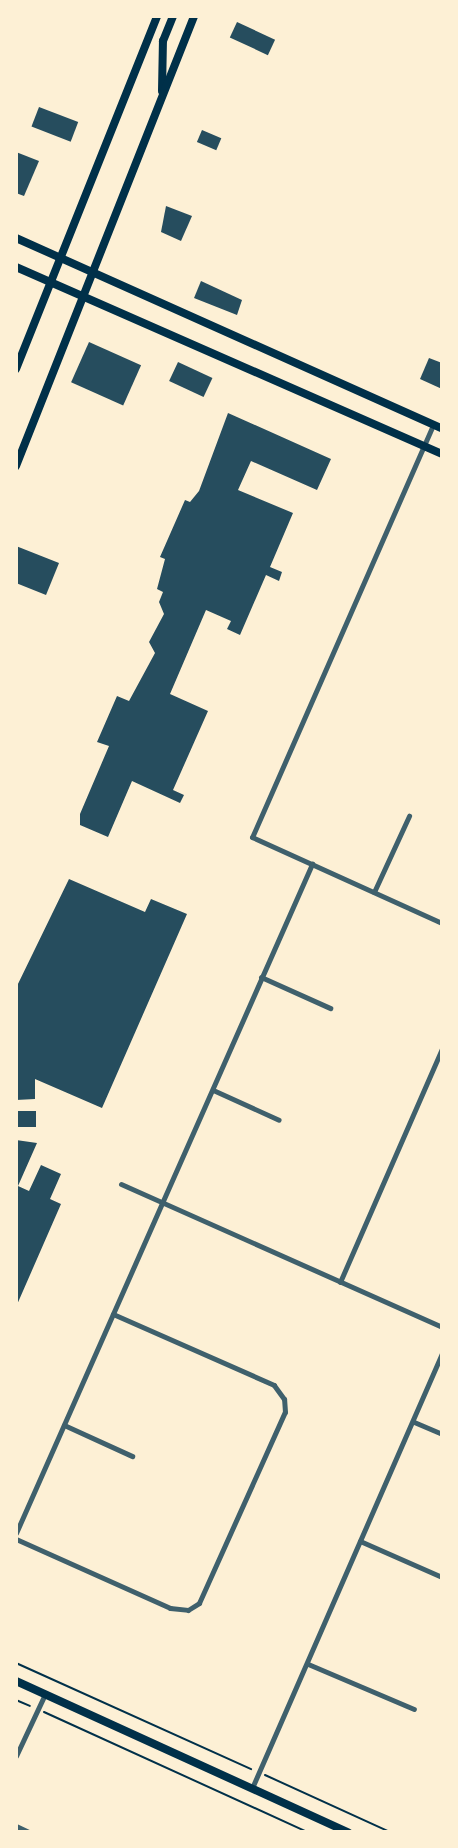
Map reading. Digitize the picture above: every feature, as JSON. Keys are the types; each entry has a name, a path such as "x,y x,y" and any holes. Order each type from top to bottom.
{"main road":[{"path":"16,369 157,16"},
{"path":"162,97 164,41 173,16"},
{"path":"16,466 194,16"},
{"path":"16,238 437,427"},
{"path":"16,267 441,454"},
{"path":"16,1681 348,1832"}],"street":[{"path":"437,427 424,446 252,837 441,922"},
{"path":"374,892 409,816"},
{"path":"16,1533 312,864"},
{"path":"261,977 330,1008"},
{"path":"340,1282 441,1049"},
{"path":"213,1090 279,1120"},
{"path":"121,1184 441,1328"},
{"path":"16,1539 170,1608 188,1610 200,1603 285,1412 284,1399 273,1385 113,1314"},
{"path":"252,1788 414,1422 441,1354"},
{"path":"414,1422 441,1434"},
{"path":"63,1425 132,1456"},
{"path":"360,1541 441,1577"},
{"path":"308,1664 414,1710"},
{"path":"16,1756 45,1694"},
{"path":"16,1826 29,1832"}],"path":[{"path":"16,1663 390,1832"},
{"path":"16,1700 307,1832"}],"building":[{"path":"237,22 275,40 268,55 230,37"},
{"path":"39,107 78,122 71,142 31,127"},
{"path":"202,130 221,138 216,150 197,142"},
{"path":"16,152 39,161 24,196 16,193"},
{"path":"166,206 192,216 181,241 161,232"},
{"path":"201,281 242,300 237,315 194,298"},
{"path":"89,342 141,365 123,405 71,382"},
{"path":"429,358 442,363 442,389 420,379"},
{"path":"178,362 212,378 204,397 169,381"},
{"path":"228,413 331,459 317,490 251,461 238,490 293,513 270,567 282,572 279,581 266,575 240,635 227,629 231,621 206,610 170,694 208,711 173,790 184,795 180,803 132,781 108,837 80,825 80,814 109,746 97,742 117,696 129,701 155,653 149,642 164,614 159,602 163,592 157,589 165,559 160,557 185,500 190,502 199,491"},
{"path":"16,546 59,563 46,595 16,583"},
{"path":"69,879 145,912 151,899 187,914 102,1108 35,1079 35,1099 16,1100 16,988"},
{"path":"16,1111 36,1111 36,1127 16,1127"},
{"path":"16,1140 37,1143 18,1186 29,1191 41,1165 61,1174 50,1199 61,1204 16,1307"}]}
